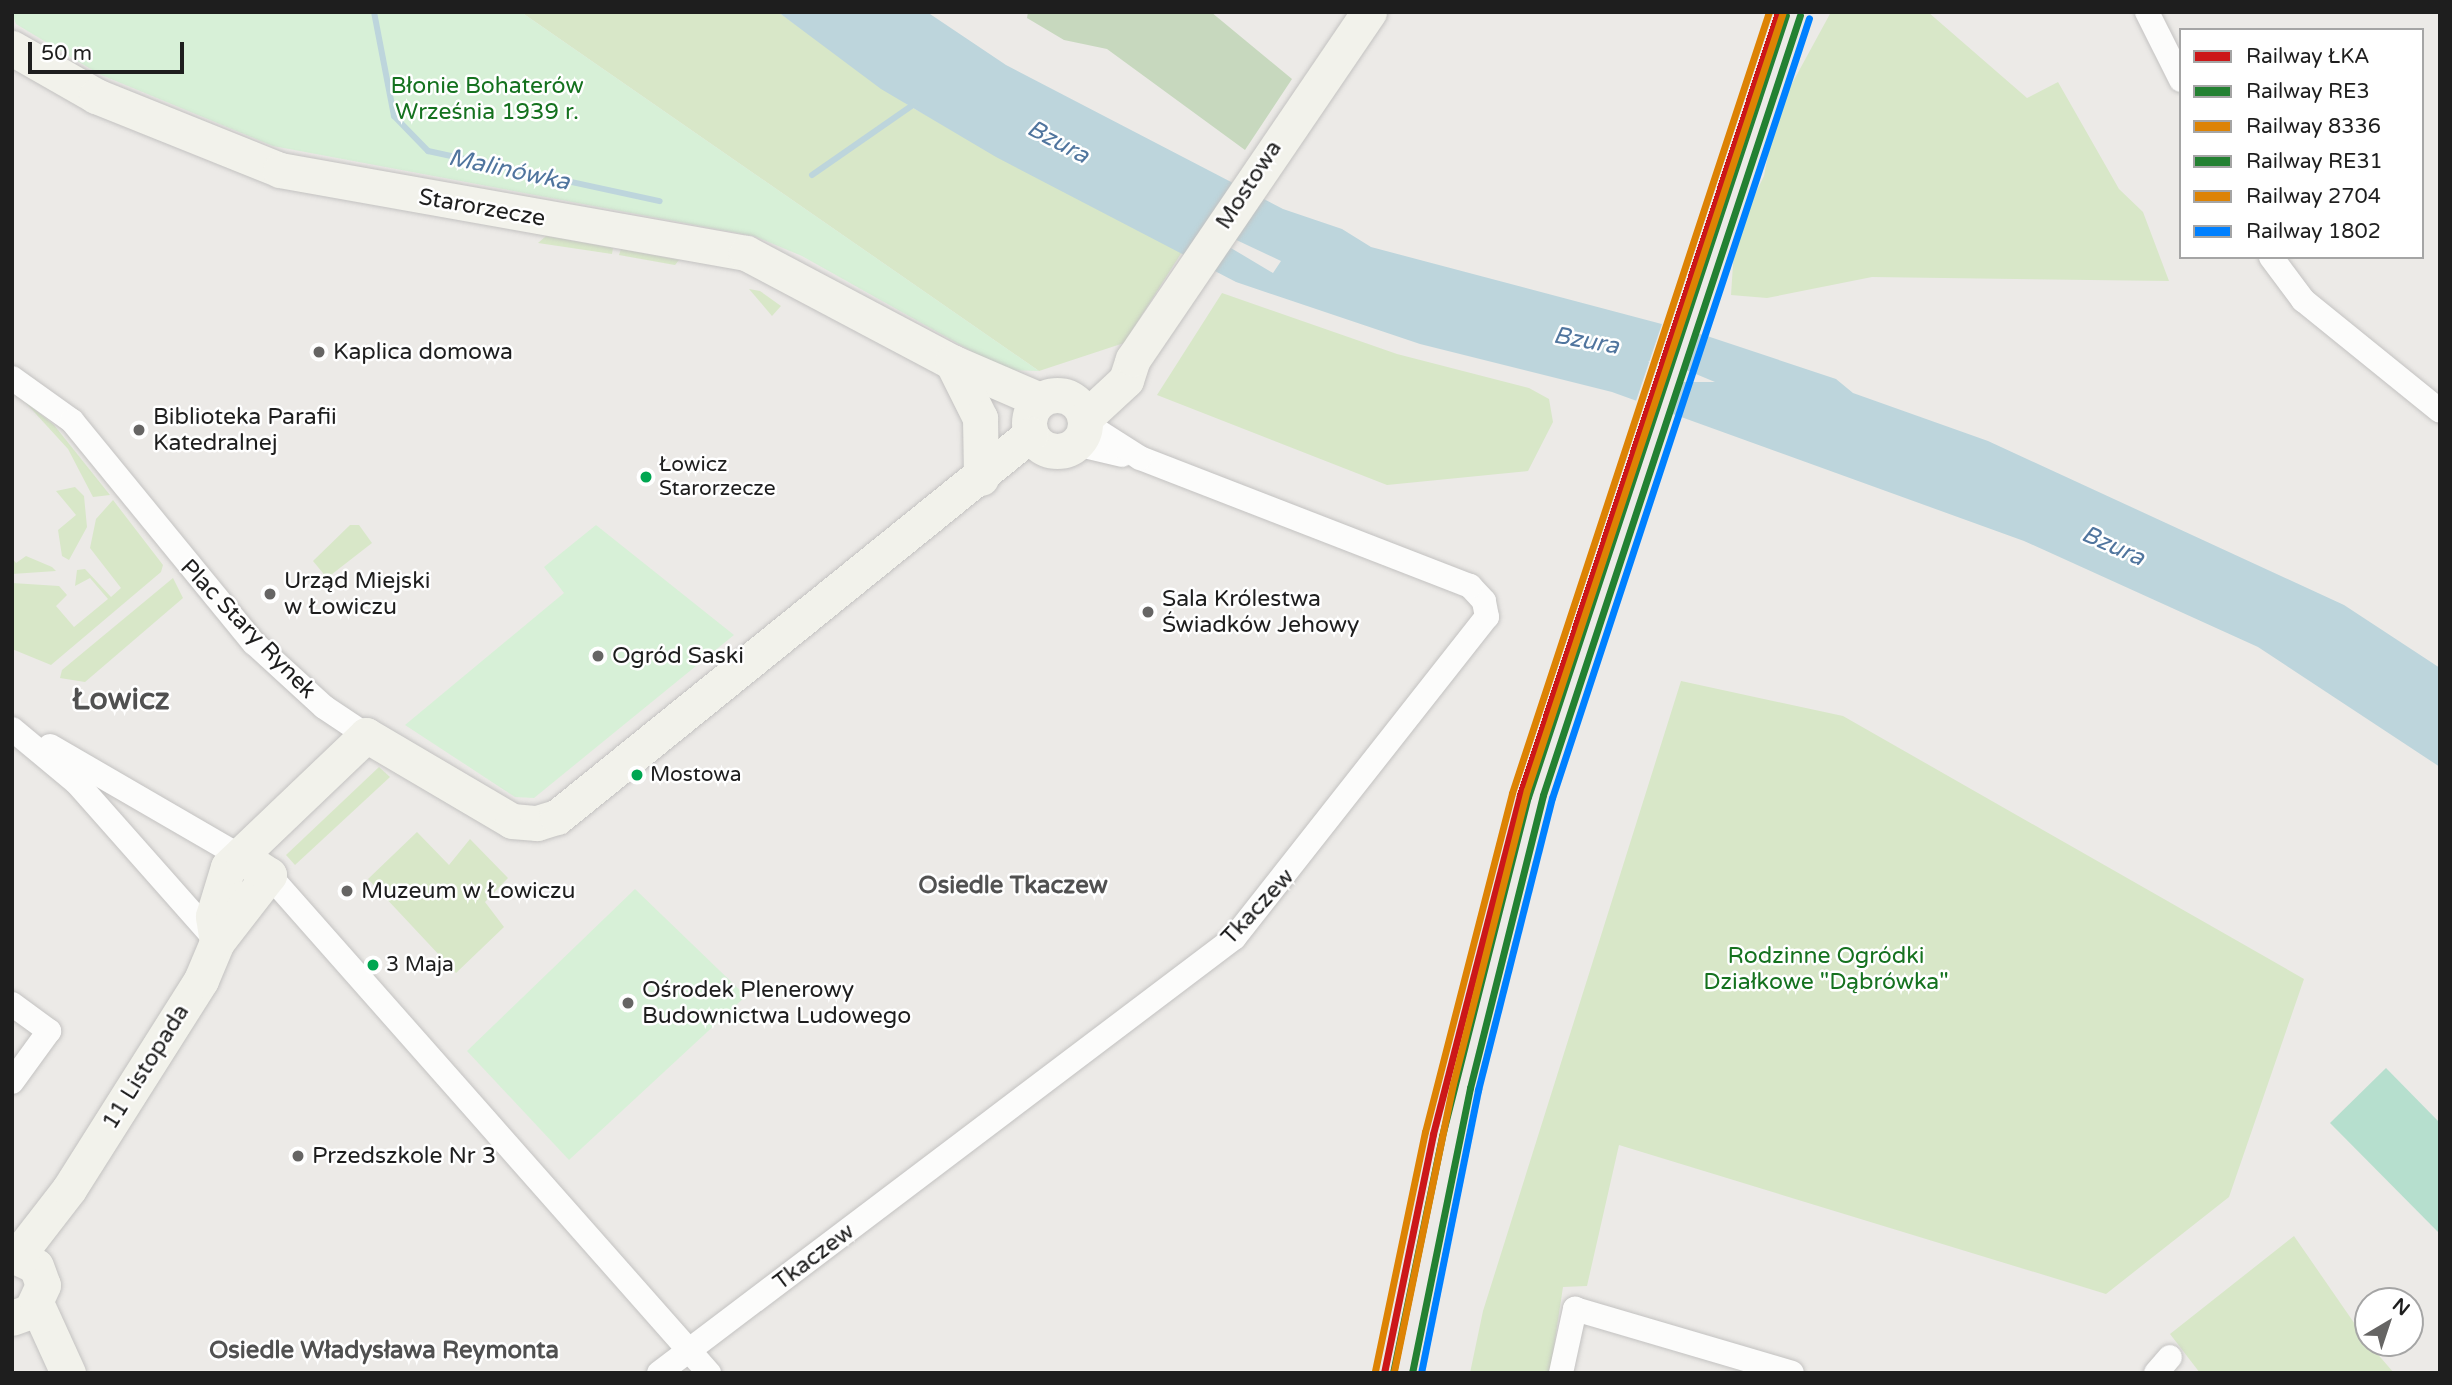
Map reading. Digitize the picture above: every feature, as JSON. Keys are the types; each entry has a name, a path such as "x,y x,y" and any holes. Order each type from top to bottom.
{"street":[{"name":"Mostowa","path":"366,735 512,821 557,817 981,478 1058,423 1126,380 1136,356 1293,118 1369,12"},
{"path":"2147,12 2179,76"},
{"name":"Starorzecze","path":"12,48 96,96 280,170 746,253 953,362 1058,423"},
{"path":"2272,259 2303,300 2440,411"},
{"path":"953,362 980,418 981,478"},
{"name":"Plac Stary Rynek","path":"12,378 72,421 254,643 324,707 366,735"},
{"name":"Tkaczew","path":"659,1373 1234,938 1487,617 1484,601 1470,586 1140,458 1058,423"},
{"path":"12,728 256,867 709,1373"},
{"path":"12,728 77,783 195,909 217,942"},
{"path":"256,867 366,735"},
{"name":"11 Listopada","path":"22,1259 201,981 217,942 218,884 256,867"},
{"path":"12,1004 49,1031 12,1082"},
{"path":"22,1259 43,1285 22,1313"},
{"path":"1562,1373 1575,1310 1792,1373"},
{"path":"22,1313 51,1373"},
{"path":"22,1313 68,1373"}],"green space":[{"name":"Błonie Bohaterów Września 1939 r.","path":"12,12 521,12 1039,371 1005,370 802,256 754,236 273,146 99,74 16,24"},
{"path":"521,12 778,12 911,107 1182,252 1124,343 1039,371"},
{"path":"1028,12 1211,12 1292,79 1245,150 1107,49 1064,40 1027,18"},
{"path":"1831,12 1928,12 2027,98 2058,82 2119,189 2143,212 2169,281 1872,277 1767,298 1731,295 1735,234 1764,176 1776,113"},
{"path":"546,236 613,248 612,254 538,243"},
{"path":"621,249 679,260 675,265 619,255"},
{"path":"749,289 760,291 781,306 772,316"},
{"path":"1222,293 1397,354 1529,388 1549,399 1553,422 1528,471 1387,485 1157,395"},
{"path":"25,402 54,425 110,495 93,497 68,449"},
{"path":"75,487 84,496 87,527 69,560 62,556 58,530 76,515 56,491"},
{"path":"113,500 163,565 161,572 51,665 12,649 12,583 59,586 67,595 56,606 74,627 108,599 90,578 75,586 77,570 85,569 111,597 121,588 90,548 96,519"},
{"path":"350,525 359,525 372,543 327,578 313,561"},
{"name":"Ogród Saski","path":"596,525 734,635 534,798 515,797 405,725 564,593 544,567"},
{"path":"26,556 56,571 12,574 12,558 16,563"},
{"path":"173,578 183,598 85,682 60,678 62,670"},
{"name":"Rodzinne Ogródki Działkowe \"Dąbrówka\"","path":"1681,681 1843,716 2304,979 2229,1197 2106,1294 1619,1145 1587,1286 1563,1287 1550,1373 1470,1373 1483,1311"},
{"path":"379,767 390,777 295,865 286,855"},
{"path":"417,832 449,865 470,839 508,878 485,902 504,927 456,973 368,879"},
{"path":"635,889 746,996 569,1160 467,1051"},
{"path":"2386,1068 2440,1123 2440,1234 2330,1123"},
{"path":"2294,1236 2354,1323 2354,1357 2380,1357 2394,1373 2200,1373 2170,1334"}],"water":[{"name":"Bzura","path":"778,12 927,12 1006,65 1283,209 1342,229 1371,247 1707,336 1836,379 1853,393 1988,441 2344,605 2440,668 2440,767 2258,647 2024,541 1612,392 1420,344 1236,282 996,157 881,89","holes":["1204,232 1230,237 1281,261 1273,273","1648,361 1667,362 1715,382 1681,382"]}],"pier":[{"path":"1663,321 1695,329 1681,371 1660,365 1679,377 1665,416 1635,404"}],"waterway":[{"name":"Malinówka","path":"374,12 394,116 428,151 660,201"},
{"name":"Malinówka","path":"812,175 917,102"}],"rail line":[{"name":"8336","path":"1375,1371 1425,1132 1512,793 1769,12"},
{"name":"ŁKA","path":"1384,1373 1433,1134 1520,795 1778,12"},
{"name":"2704","path":"1394,1371 1453,1084 1527,790 1783,12"},
{"name":"RE3","path":"1393,1373 1442,1136 1528,797 1786,15"},
{"name":"RE31","path":"1412,1373 1470,1088 1543,795 1800,15"},
{"name":"1802","path":"1421,1373 1478,1090 1552,798 1809,18"}],"place":[{"name":"Kaplica domowa","path":"319,352"},
{"name":"Biblioteka Parafii Katedralnej","path":"139,430"},
{"name":"Łowicz Starorzecze","path":"646,477"},
{"name":"Urząd Miejski w Łowiczu","path":"270,594"},
{"name":"Sala Królestwa Świadków Jehowy","path":"1148,612"},
{"name":"Ogród Saski","path":"598,656"},
{"name":"Mostowa","path":"637,775"},
{"name":"Muzeum w Łowiczu","path":"347,891"},
{"name":"3 Maja","path":"373,965"},
{"name":"Ośrodek Plenerowy Budownictwa Ludowego","path":"628,1003"},
{"name":"Przedszkole Nr 3","path":"298,1156"}],"district":[{"name":"Łowicz","path":"121,700"},
{"name":"Osiedle Tkaczew","path":"1013,886"},
{"name":"Osiedle Władysława Reymonta","path":"384,1351"}]}
